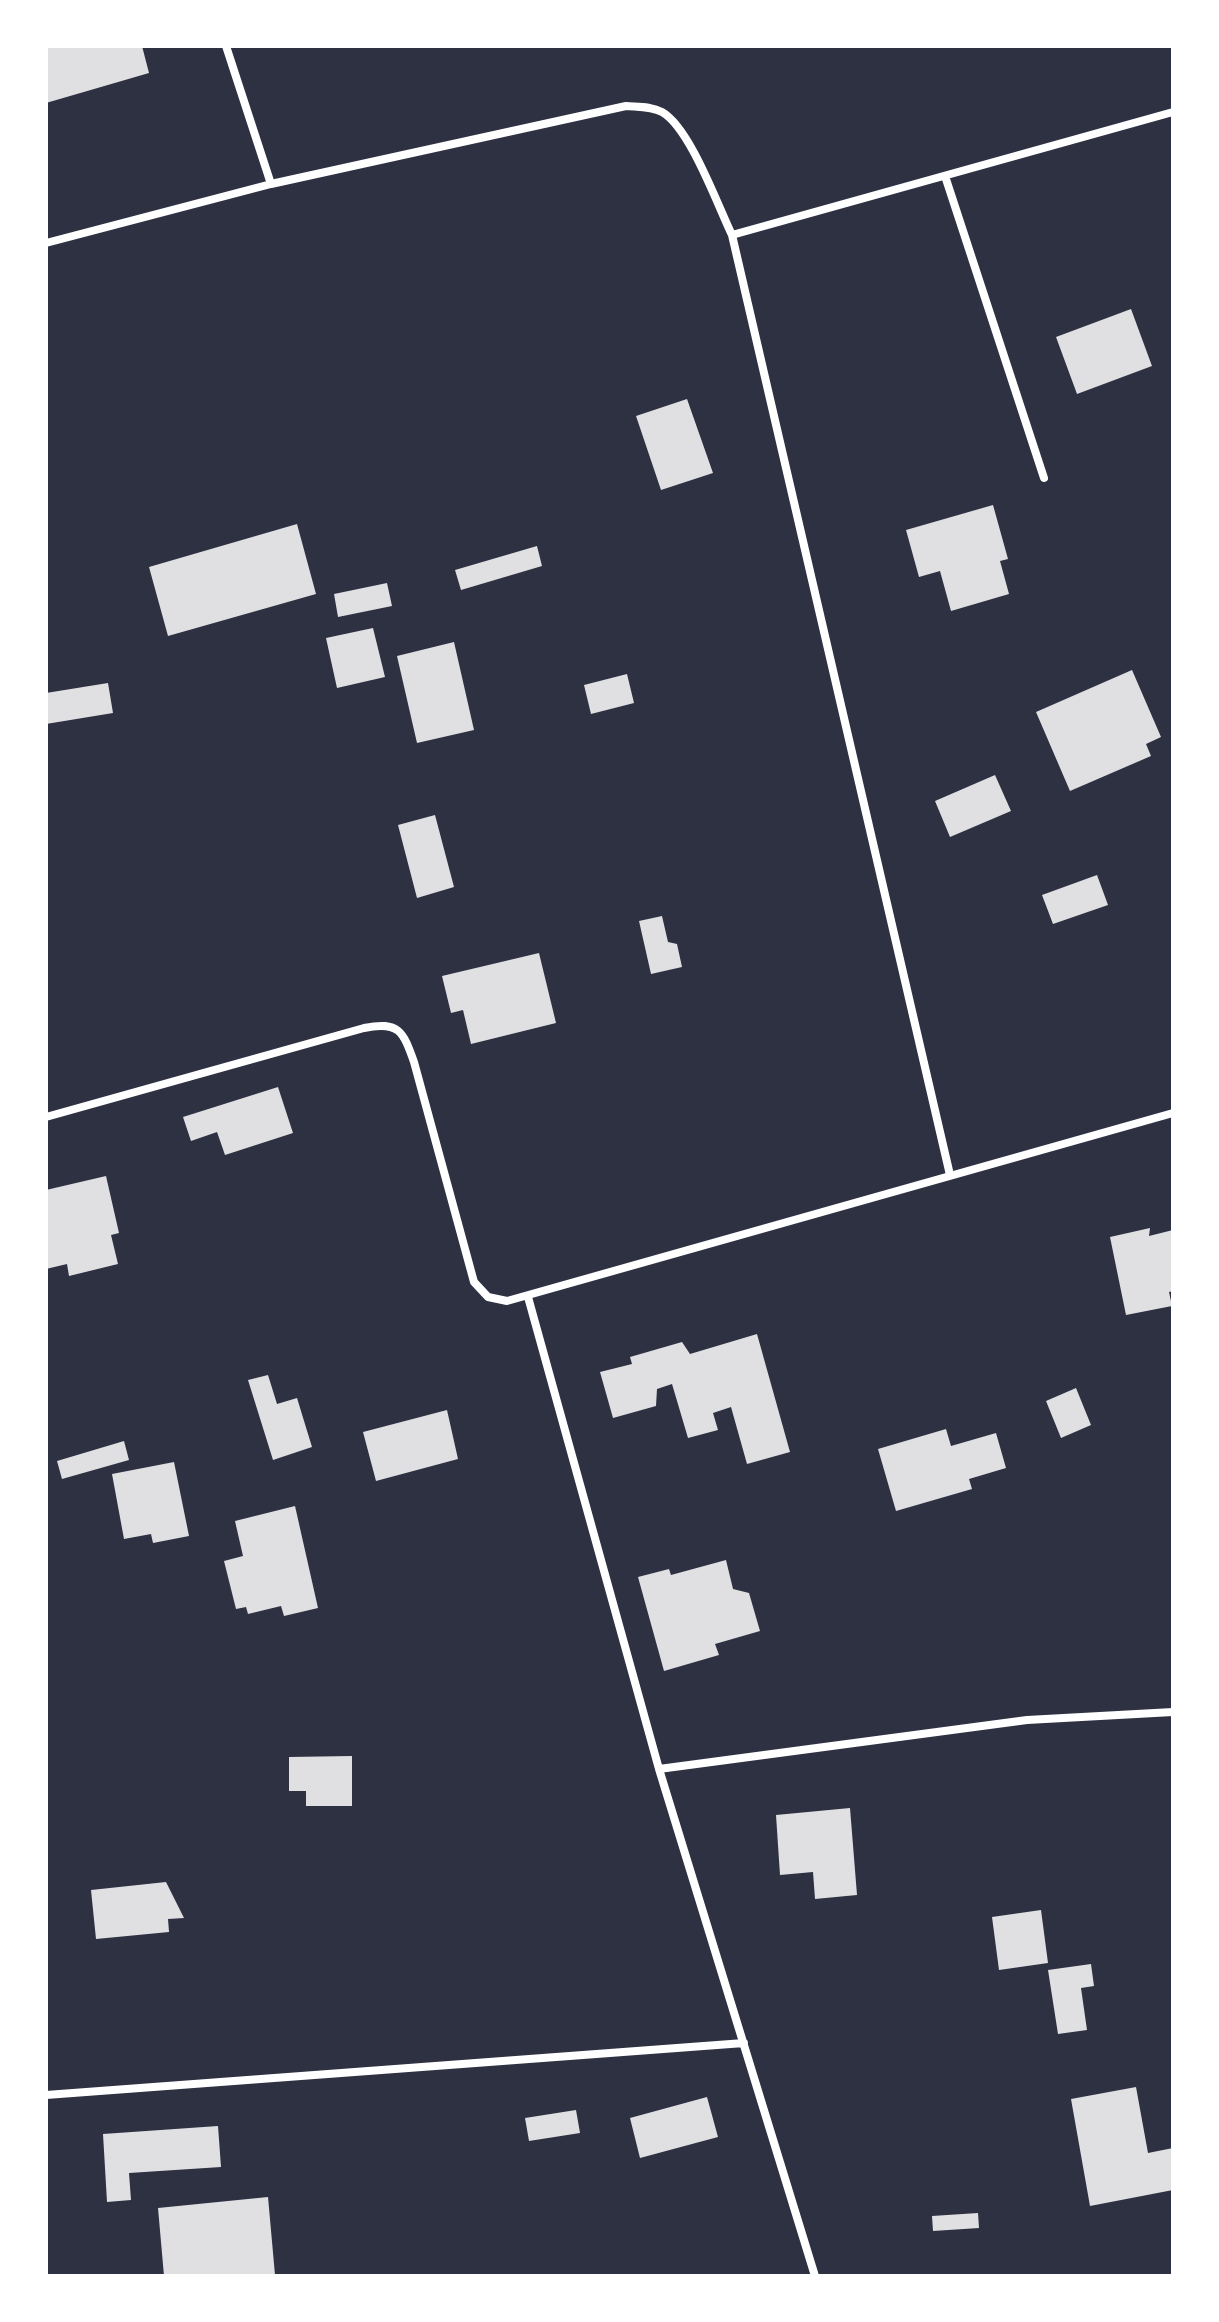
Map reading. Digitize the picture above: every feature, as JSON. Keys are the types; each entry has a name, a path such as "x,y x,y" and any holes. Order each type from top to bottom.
{"street":[{"path":"226,46 271,184"},
{"path":"46,243 271,184 626,106 652,108 664,113 679,127 732,235 950,1175"},
{"path":"732,235 1173,112"},
{"path":"945,176 1044,478"},
{"path":"46,1117 364,1028 383,1024 398,1029 414,1062 467,1265 474,1282 488,1297 507,1301 1173,1113"},
{"path":"528,1297 659,1769 815,2276"},
{"path":"659,1769 1027,1720 1173,1712"},
{"path":"46,2095 744,2043"}],"building":[{"path":"46,46 142,46 149,73 46,103"},
{"path":"1131,309 1152,366 1077,394 1056,337"},
{"path":"687,399 713,473 661,490 636,416"},
{"path":"993,505 1008,559 1000,561 1009,594 951,611 940,571 919,577 906,530"},
{"path":"297,524 316,594 168,636 149,567"},
{"path":"537,546 542,566 461,590 455,570"},
{"path":"387,583 392,606 338,617 334,594"},
{"path":"373,628 385,677 337,688 326,638"},
{"path":"454,642 474,730 417,743 397,656"},
{"path":"1132,670 1161,737 1146,744 1151,756 1070,791 1036,712"},
{"path":"627,674 634,703 591,714 584,685"},
{"path":"108,683 113,713 46,724 46,693"},
{"path":"995,775 1011,811 950,837 935,801"},
{"path":"435,815 454,887 417,898 398,825"},
{"path":"1097,875 1108,905 1053,924 1042,895"},
{"path":"662,916 668,942 677,944 682,967 651,974 639,921"},
{"path":"539,953 556,1023 471,1044 463,1010 451,1013 442,976"},
{"path":"278,1087 293,1133 225,1155 217,1132 191,1141 183,1117"},
{"path":"106,1176 119,1233 111,1235 118,1264 69,1276 67,1264 46,1269 46,1190"},
{"path":"1150,1228 1149,1236 1173,1230 1173,1291 1169,1292 1172,1306 1126,1315 1110,1237"},
{"path":"757,1334 790,1452 747,1464 731,1407 713,1413 718,1430 688,1438 672,1384 657,1389 656,1406 613,1418 600,1372 632,1364 630,1357 682,1342 690,1354"},
{"path":"268,1375 277,1404 297,1398 312,1447 273,1460 248,1380"},
{"path":"1076,1388 1091,1425 1061,1438 1046,1401"},
{"path":"447,1410 458,1459 376,1481 363,1432"},
{"path":"946,1429 951,1446 996,1433 1006,1468 969,1479 972,1489 896,1511 878,1449"},
{"path":"124,1441 129,1460 62,1479 57,1461"},
{"path":"174,1462 189,1536 153,1543 151,1534 124,1539 112,1474"},
{"path":"295,1506 318,1608 284,1616 281,1606 248,1614 246,1607 236,1609 224,1561 243,1556 235,1521"},
{"path":"726,1560 733,1589 749,1593 760,1631 715,1644 719,1655 664,1671 638,1577 669,1569 671,1575"},
{"path":"352,1756 352,1806 306,1806 306,1791 289,1791 289,1757"},
{"path":"850,1808 857,1895 815,1899 813,1872 780,1875 776,1815"},
{"path":"166,1882 184,1918 168,1919 169,1932 96,1939 91,1890"},
{"path":"1041,1910 1048,1963 999,1970 992,1917"},
{"path":"1091,1964 1094,1986 1081,1988 1087,2030 1058,2034 1048,1970"},
{"path":"1136,2087 1148,2153 1173,2148 1173,2190 1090,2206 1071,2099"},
{"path":"707,2097 718,2137 640,2158 630,2118"},
{"path":"576,2110 580,2133 529,2141 525,2118"},
{"path":"218,2126 221,2167 129,2173 131,2200 107,2202 103,2134"},
{"path":"268,2197 275,2275 164,2276 158,2208"},
{"path":"978,2213 979,2228 933,2231 932,2216"}]}
